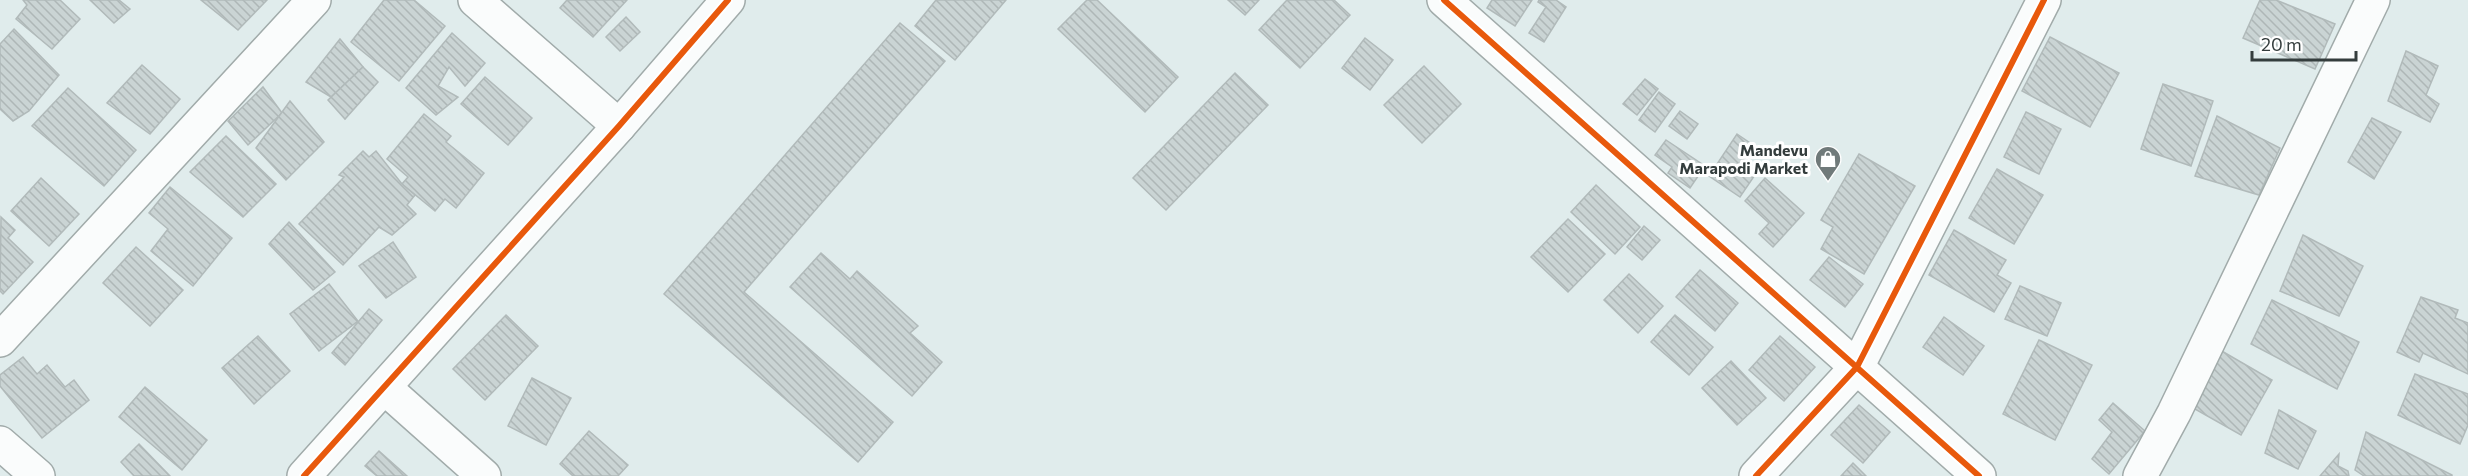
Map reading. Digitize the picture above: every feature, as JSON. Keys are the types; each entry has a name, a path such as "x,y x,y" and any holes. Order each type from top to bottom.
{"street":[{"path":"0,340 314,0"},
{"path":"475,0 619,126"},
{"path":"304,476 619,126 728,0"},
{"path":"1444,0 1979,476"},
{"path":"1756,476 1857,367 2044,0"},
{"path":"2140,476 2174,413 2373,0"},
{"path":"385,388 484,476"},
{"path":"0,443 38,476"}],"building":[{"path":"23,0 60,0 80,19 52,49 16,19 27,5"},
{"path":"90,0 119,0 130,9 114,23"},
{"path":"201,0 267,0 238,30"},
{"path":"384,0 414,0 445,26 399,81 351,42"},
{"path":"567,0 627,0 593,37 560,8"},
{"path":"936,0 1006,0 955,60 915,26"},
{"path":"1087,0 1097,0 1178,77 1145,112 1058,29"},
{"path":"1228,0 1259,0 1245,15"},
{"path":"1287,0 1334,0 1350,15 1300,68 1259,30"},
{"path":"1492,0 1532,0 1515,26 1487,8"},
{"path":"1539,0 1556,0 1566,7 1544,42 1529,33 1546,7 1538,2"},
{"path":"2260,0 2276,0 2335,24 2315,69 2243,38"},
{"path":"626,17 640,32 620,51 606,37"},
{"path":"900,23 945,61 744,292 893,422 858,462 664,294"},
{"path":"14,29 59,75 29,111 13,121 0,109 0,44"},
{"path":"452,33 485,63 465,86 449,67 438,86 458,97 436,115 406,88"},
{"path":"2050,37 2119,73 2090,127 2022,91"},
{"path":"1365,38 1393,60 1370,90 1342,68"},
{"path":"340,39 363,67 331,97 306,82"},
{"path":"2406,51 2438,66 2426,95 2439,104 2430,122 2388,101"},
{"path":"142,65 180,99 150,134 107,103"},
{"path":"1424,66 1461,104 1422,143 1384,105"},
{"path":"363,67 378,82 345,119 328,100"},
{"path":"1235,73 1268,105 1166,210 1133,178"},
{"path":"485,77 532,118 508,145 461,104"},
{"path":"1645,79 1658,89 1637,115 1623,104"},
{"path":"2163,84 2213,101 2191,166 2141,149"},
{"path":"263,87 282,113 248,145 228,121"},
{"path":"68,88 136,150 104,186 32,126"},
{"path":"1659,92 1675,104 1655,132 1639,120"},
{"path":"290,101 324,142 286,180 256,148"},
{"path":"1680,111 1698,124 1687,139 1669,126"},
{"path":"2026,112 2061,129 2039,174 2004,157"},
{"path":"424,114 451,136 446,142 484,173 456,208 445,199 435,211 402,184 408,177 387,159"},
{"path":"2217,116 2280,148 2259,195 2195,176"},
{"path":"2372,118 2401,132 2374,179 2348,162"},
{"path":"1737,134 1756,147 1745,163 1757,172 1740,197 1709,176"},
{"path":"226,136 276,184 243,217 190,172"},
{"path":"1666,140 1705,166 1690,188 1668,173 1672,167 1655,155"},
{"path":"363,151 369,157 376,151 402,184 415,195 407,205 416,214 392,235 379,227 343,265 299,224 344,177 339,175"},
{"path":"1859,154 1915,186 1864,274 1821,249 1833,227 1821,220"},
{"path":"1997,169 2043,195 2014,244 1969,218"},
{"path":"41,178 79,214 49,246 11,211"},
{"path":"1765,178 1804,213 1773,247 1759,234 1769,223 1745,201"},
{"path":"1596,185 1640,227 1615,254 1571,212"},
{"path":"170,187 232,238 193,286 151,251 168,229 149,213"},
{"path":"1,217 15,230 8,238 33,262 3,294 0,291"},
{"path":"1568,219 1605,254 1568,292 1531,257"},
{"path":"289,222 335,272 313,290 269,244"},
{"path":"1644,226 1660,240 1642,260 1627,247"},
{"path":"1954,230 2006,260 1997,275 2011,283 1994,312 1929,275"},
{"path":"2303,235 2363,266 2339,316 2280,291"},
{"path":"393,242 416,277 386,298 359,266"},
{"path":"136,247 183,290 150,326 103,283"},
{"path":"821,253 850,279 857,271 918,326 910,333 942,362 912,396 790,287"},
{"path":"1829,257 1863,284 1845,307 1810,280"},
{"path":"1700,270 1738,303 1715,331 1676,297"},
{"path":"1629,274 1663,306 1638,333 1604,300"},
{"path":"329,284 358,321 319,351 290,314"},
{"path":"2020,286 2061,303 2047,336 2005,319"},
{"path":"2421,297 2458,310 2455,318 2468,323 2468,374 2423,353 2419,362 2397,352"},
{"path":"2272,300 2359,342 2337,389 2251,344"},
{"path":"369,309 382,320 345,365 332,353"},
{"path":"506,315 538,346 485,400 453,369"},
{"path":"1675,315 1713,347 1689,375 1651,342"},
{"path":"1944,317 1984,346 1963,375 1923,347"},
{"path":"258,336 290,371 254,404 222,368"},
{"path":"1780,336 1815,367 1784,401 1749,370"},
{"path":"2039,340 2092,365 2055,440 2003,414"},
{"path":"2220,350 2272,380 2241,435 2186,404"},
{"path":"23,357 37,374 47,365 65,387 74,380 89,400 42,438 0,386 0,375"},
{"path":"1731,361 1766,398 1737,425 1702,388"},
{"path":"2415,374 2468,394 2468,425 2460,444 2398,415"},
{"path":"532,378 571,398 546,445 508,426"},
{"path":"145,387 207,440 182,470 119,417"},
{"path":"2113,403 2145,431 2109,474 2092,459 2112,432 2099,420"},
{"path":"1859,405 1890,432 1863,463 1831,435"},
{"path":"2279,410 2316,431 2298,469 2265,453"},
{"path":"589,431 628,465 618,476 573,476 560,464"},
{"path":"2366,432 2452,476 2364,476 2355,470"},
{"path":"139,444 170,476 134,476 121,462"},
{"path":"379,451 407,476 377,476 365,466"},
{"path":"2339,454 2338,466 2348,471 2349,476 2320,476"},
{"path":"1853,463 1866,476 1841,476"}],"cycle path":[{"path":"304,476 619,126 728,0"},
{"path":"1444,0 1979,476"},
{"path":"1756,476 1857,367 2044,0"}],"place":[{"name":"Mandevu Marapodi Market","path":"1828,182"}]}
